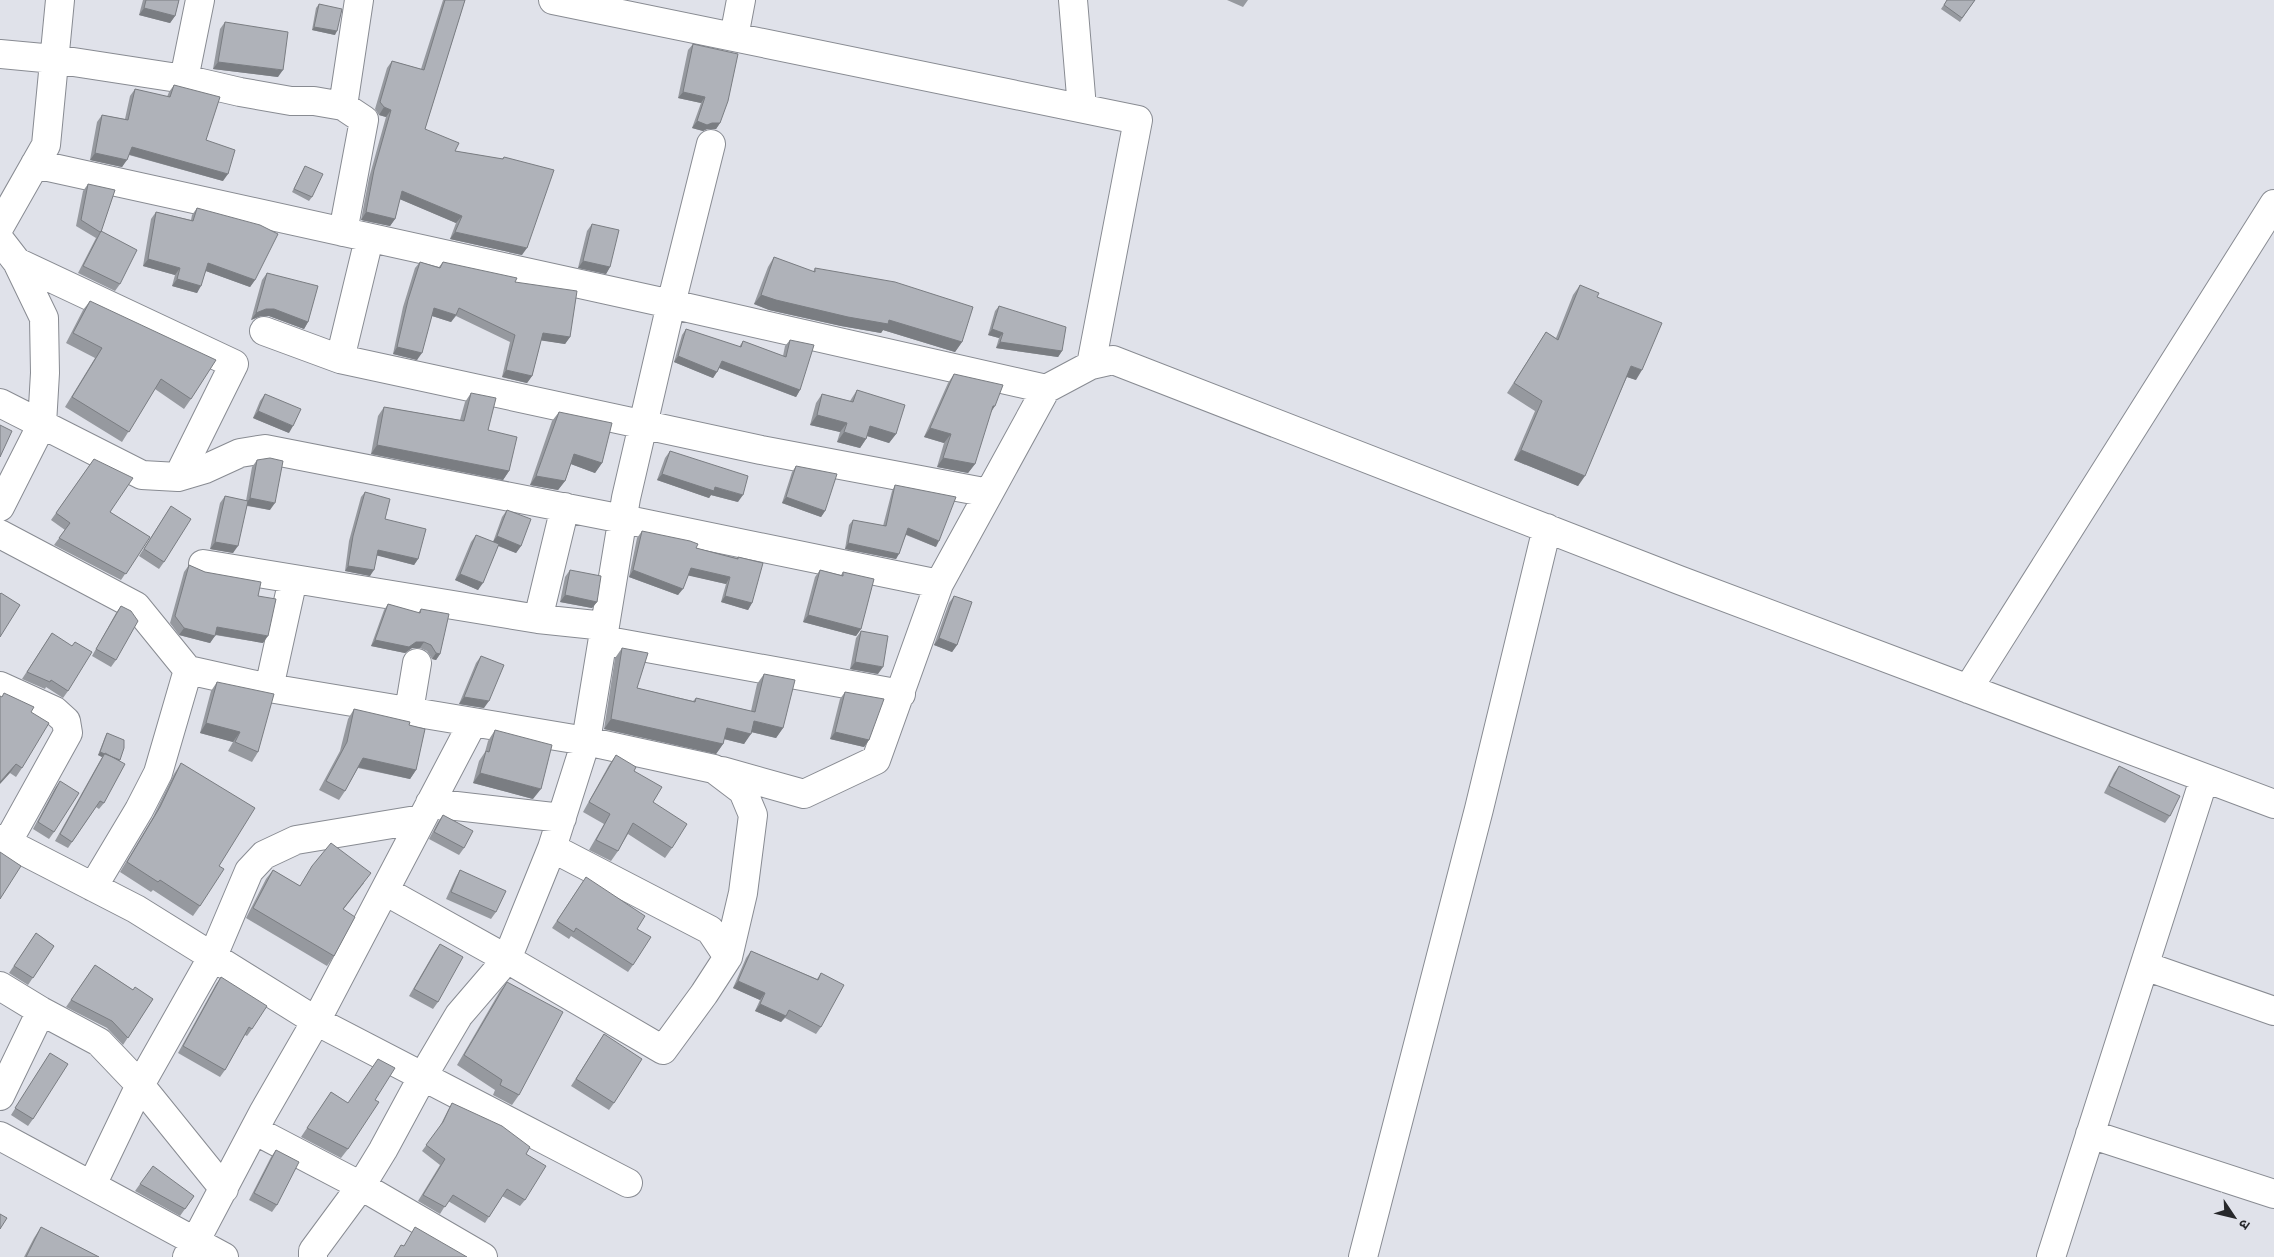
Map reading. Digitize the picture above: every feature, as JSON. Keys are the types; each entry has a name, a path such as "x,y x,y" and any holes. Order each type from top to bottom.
{"street":[{"path":"0,226 7,198 35,164 46,145 60,0"},
{"path":"184,78 200,0"},
{"path":"343,106 359,0"},
{"path":"553,0 1138,120 1092,365"},
{"path":"734,37 741,0"},
{"path":"1073,0 1082,108"},
{"path":"0,54 54,59 184,78 240,92 291,101 343,106 364,120 343,232"},
{"path":"313,1257 313,1251 360,1186 383,1150 459,1014 507,959 552,848 586,741 623,518 671,304 711,144"},
{"path":"35,164 671,304 1046,389"},
{"path":"1968,689 2274,204"},
{"path":"340,359 369,239"},
{"path":"0,240 16,262 44,318 45,373 42,424 0,507"},
{"path":"16,262 234,364 178,477"},
{"path":"264,331 340,359 761,450 989,492"},
{"path":"0,534 136,606 188,670 269,688 586,741 714,769 804,794 876,760 939,584 1046,389 1092,365 1112,360 1968,689 2274,804"},
{"path":"0,403 142,475 178,477 205,469 240,453 265,449 623,518 939,584"},
{"path":"538,618 564,507"},
{"path":"1363,1257 1479,810 1547,528"},
{"path":"203,564 538,618 901,694"},
{"path":"269,688 293,578"},
{"path":"409,711 416,663"},
{"path":"93,887 139,810 158,772 188,670"},
{"path":"0,686 55,711 66,720 68,733 4,841 136,909 316,1021 628,1183"},
{"path":"191,1249 254,1130 316,1021 473,722"},
{"path":"384,891 507,959 663,1050 728,958 743,893 753,815 743,791 714,769"},
{"path":"2051,1257 2204,778"},
{"path":"92,1186 140,1085 213,956 248,871 264,855 296,840 426,811 562,818"},
{"path":"552,848 710,930 728,958"},
{"path":"2144,966 2274,1011"},
{"path":"0,986 41,1011 99,1042 140,1085 224,1189"},
{"path":"0,1096 41,1011"},
{"path":"254,1130 360,1186 483,1257"},
{"path":"2090,1134 2274,1194"},
{"path":"0,1136 92,1186 191,1249 224,1257"}],"building":[{"path":"146,0 179,0 175,16 144,8"},
{"path":"445,0 465,0 425,129 459,143 455,151 503,159 504,157 554,170 527,248 455,232 462,216 402,191 395,219 366,212 374,170 391,110 384,107 380,102 392,61 424,70"},
{"path":"1947,0 1975,0 1962,18 1944,5"},
{"path":"319,4 342,9 337,31 314,27"},
{"path":"225,22 288,32 283,70 218,62"},
{"path":"693,44 738,54 728,101 720,123 707,125 697,121 705,97 683,92"},
{"path":"174,85 220,97 206,140 235,150 228,174 132,147 127,160 95,153 102,115 128,120 135,89 170,97"},
{"path":"305,166 323,174 312,197 294,189"},
{"path":"88,184 115,190 101,232 81,220"},
{"path":"197,208 260,225 278,234 255,280 208,263 201,286 177,279 180,268 148,259 156,212 193,221"},
{"path":"592,224 619,230 610,267 583,261"},
{"path":"101,231 137,250 120,284 83,266"},
{"path":"774,257 815,272 815,268 895,282 973,307 962,342 889,320 888,324 848,317 761,295"},
{"path":"420,262 440,268 443,262 517,278 515,282 577,291 570,337 543,333 532,376 506,370 515,335 459,308 456,315 434,308 422,353 397,347 408,300"},
{"path":"267,273 318,286 308,322 274,309 266,309 256,313"},
{"path":"1580,285 1599,293 1597,297 1662,323 1642,370 1631,366 1585,476 1521,450 1542,401 1514,383 1546,332 1558,340"},
{"path":"90,301 216,360 191,399 161,379 129,432 72,397 102,348 73,333"},
{"path":"999,306 1066,327 1062,351 1000,342 1003,333 992,329"},
{"path":"686,329 741,347 743,341 786,357 790,340 814,345 800,390 722,361 717,372 678,356"},
{"path":"954,374 1003,385 995,406 993,406 975,464 943,458 951,434 930,428"},
{"path":"857,390 905,405 896,434 870,426 866,439 844,432 847,423 817,415 822,394 853,402"},
{"path":"471,393 496,398 488,430 517,437 509,471 377,445 384,407 464,421"},
{"path":"265,394 301,409 293,426 258,411"},
{"path":"559,412 612,423 602,463 574,454 565,481 536,476"},
{"path":"0,425 12,431 0,457"},
{"path":"670,451 748,476 743,495 715,487 714,491 662,474"},
{"path":"270,458 283,461 275,503 250,498 257,460"},
{"path":"94,459 133,478 110,512 150,537 126,574 59,538 70,523 56,513"},
{"path":"796,466 837,474 825,511 786,497"},
{"path":"895,485 956,497 939,541 908,528 899,554 848,543 853,520 886,526"},
{"path":"365,492 390,499 385,519 426,529 418,559 378,550 374,570 348,566 353,536"},
{"path":"225,496 248,501 238,546 215,542"},
{"path":"171,506 191,519 164,562 144,549"},
{"path":"507,510 531,519 521,546 497,536"},
{"path":"642,531 690,541 698,544 696,548 738,559 738,557 763,563 752,603 725,596 730,577 691,568 683,589 633,570"},
{"path":"476,535 499,544 483,583 460,574"},
{"path":"189,565 205,572 261,582 258,596 276,599 268,636 217,627 215,636 184,628 175,616"},
{"path":"570,570 601,576 597,602 565,595"},
{"path":"820,570 843,576 843,572 874,579 861,629 808,615"},
{"path":"0,594 20,605 0,637"},
{"path":"954,596 972,602 957,645 939,638"},
{"path":"388,604 420,613 421,609 449,614 440,654 436,653 431,645 424,642 416,642 409,647 375,640"},
{"path":"121,606 131,611 138,621 116,660 96,649"},
{"path":"861,631 888,636 883,667 855,662"},
{"path":"52,633 72,646 75,642 92,652 68,691 51,680 50,682 27,672"},
{"path":"622,648 648,653 637,688 695,702 696,698 755,712 764,674 795,680 783,728 754,721 751,734 727,728 723,744 611,719"},
{"path":"481,656 504,665 489,701 464,697"},
{"path":"217,682 274,694 258,752 235,742 240,732 206,723"},
{"path":"845,692 884,699 869,740 835,732"},
{"path":"4,693 34,707 31,712 49,723 22,768 16,764 0,782 0,696 2,697"},
{"path":"354,709 410,722 409,725 425,729 416,770 363,758 345,791 326,781 347,742"},
{"path":"495,730 552,745 541,789 480,773 486,751 489,752"},
{"path":"107,733 124,740 124,748 120,760 100,752"},
{"path":"105,753 125,764 104,803 100,801 72,842 60,834"},
{"path":"616,755 636,767 634,771 662,787 653,802 687,824 672,848 633,823 618,851 596,840 610,814 589,802"},
{"path":"181,763 255,808 219,866 224,869 200,906 160,880 158,882 127,862 160,807"},
{"path":"2119,766 2180,796 2170,816 2109,786"},
{"path":"60,781 79,793 54,832 38,822"},
{"path":"443,815 473,831 464,848 434,832"},
{"path":"331,843 371,873 343,909 355,917 334,956 253,908 273,870 300,886 312,866"},
{"path":"0,852 21,866 0,899"},
{"path":"460,870 506,891 496,912 451,892"},
{"path":"586,877 645,916 637,929 651,937 633,965 576,928 574,932 557,921"},
{"path":"36,933 54,946 33,978 14,966"},
{"path":"440,944 463,957 438,1002 414,989"},
{"path":"751,951 818,980 821,973 844,985 821,1027 789,1010 786,1016 760,1004 765,993 738,981"},
{"path":"95,965 133,990 135,987 153,999 128,1038 112,1021 71,1000"},
{"path":"221,977 267,1006 252,1029 249,1027 225,1070 183,1046"},
{"path":"507,982 563,1012 519,1095 500,1085 502,1080 464,1055"},
{"path":"604,1034 642,1059 614,1103 576,1079"},
{"path":"50,1053 68,1064 33,1119 15,1108"},
{"path":"378,1059 395,1068 375,1100 379,1102 348,1149 307,1128 331,1092 348,1103"},
{"path":"452,1103 502,1126 530,1147 526,1154 546,1166 525,1200 507,1189 489,1217 453,1195 445,1207 423,1195 445,1159 426,1145 443,1122"},
{"path":"276,1150 299,1162 277,1205 254,1193"},
{"path":"153,1166 194,1196 185,1209 140,1184"},
{"path":"0,1214 7,1218 0,1229"},
{"path":"41,1227 99,1257 26,1257"},
{"path":"415,1227 467,1257 394,1257 401,1245 404,1246"}]}
